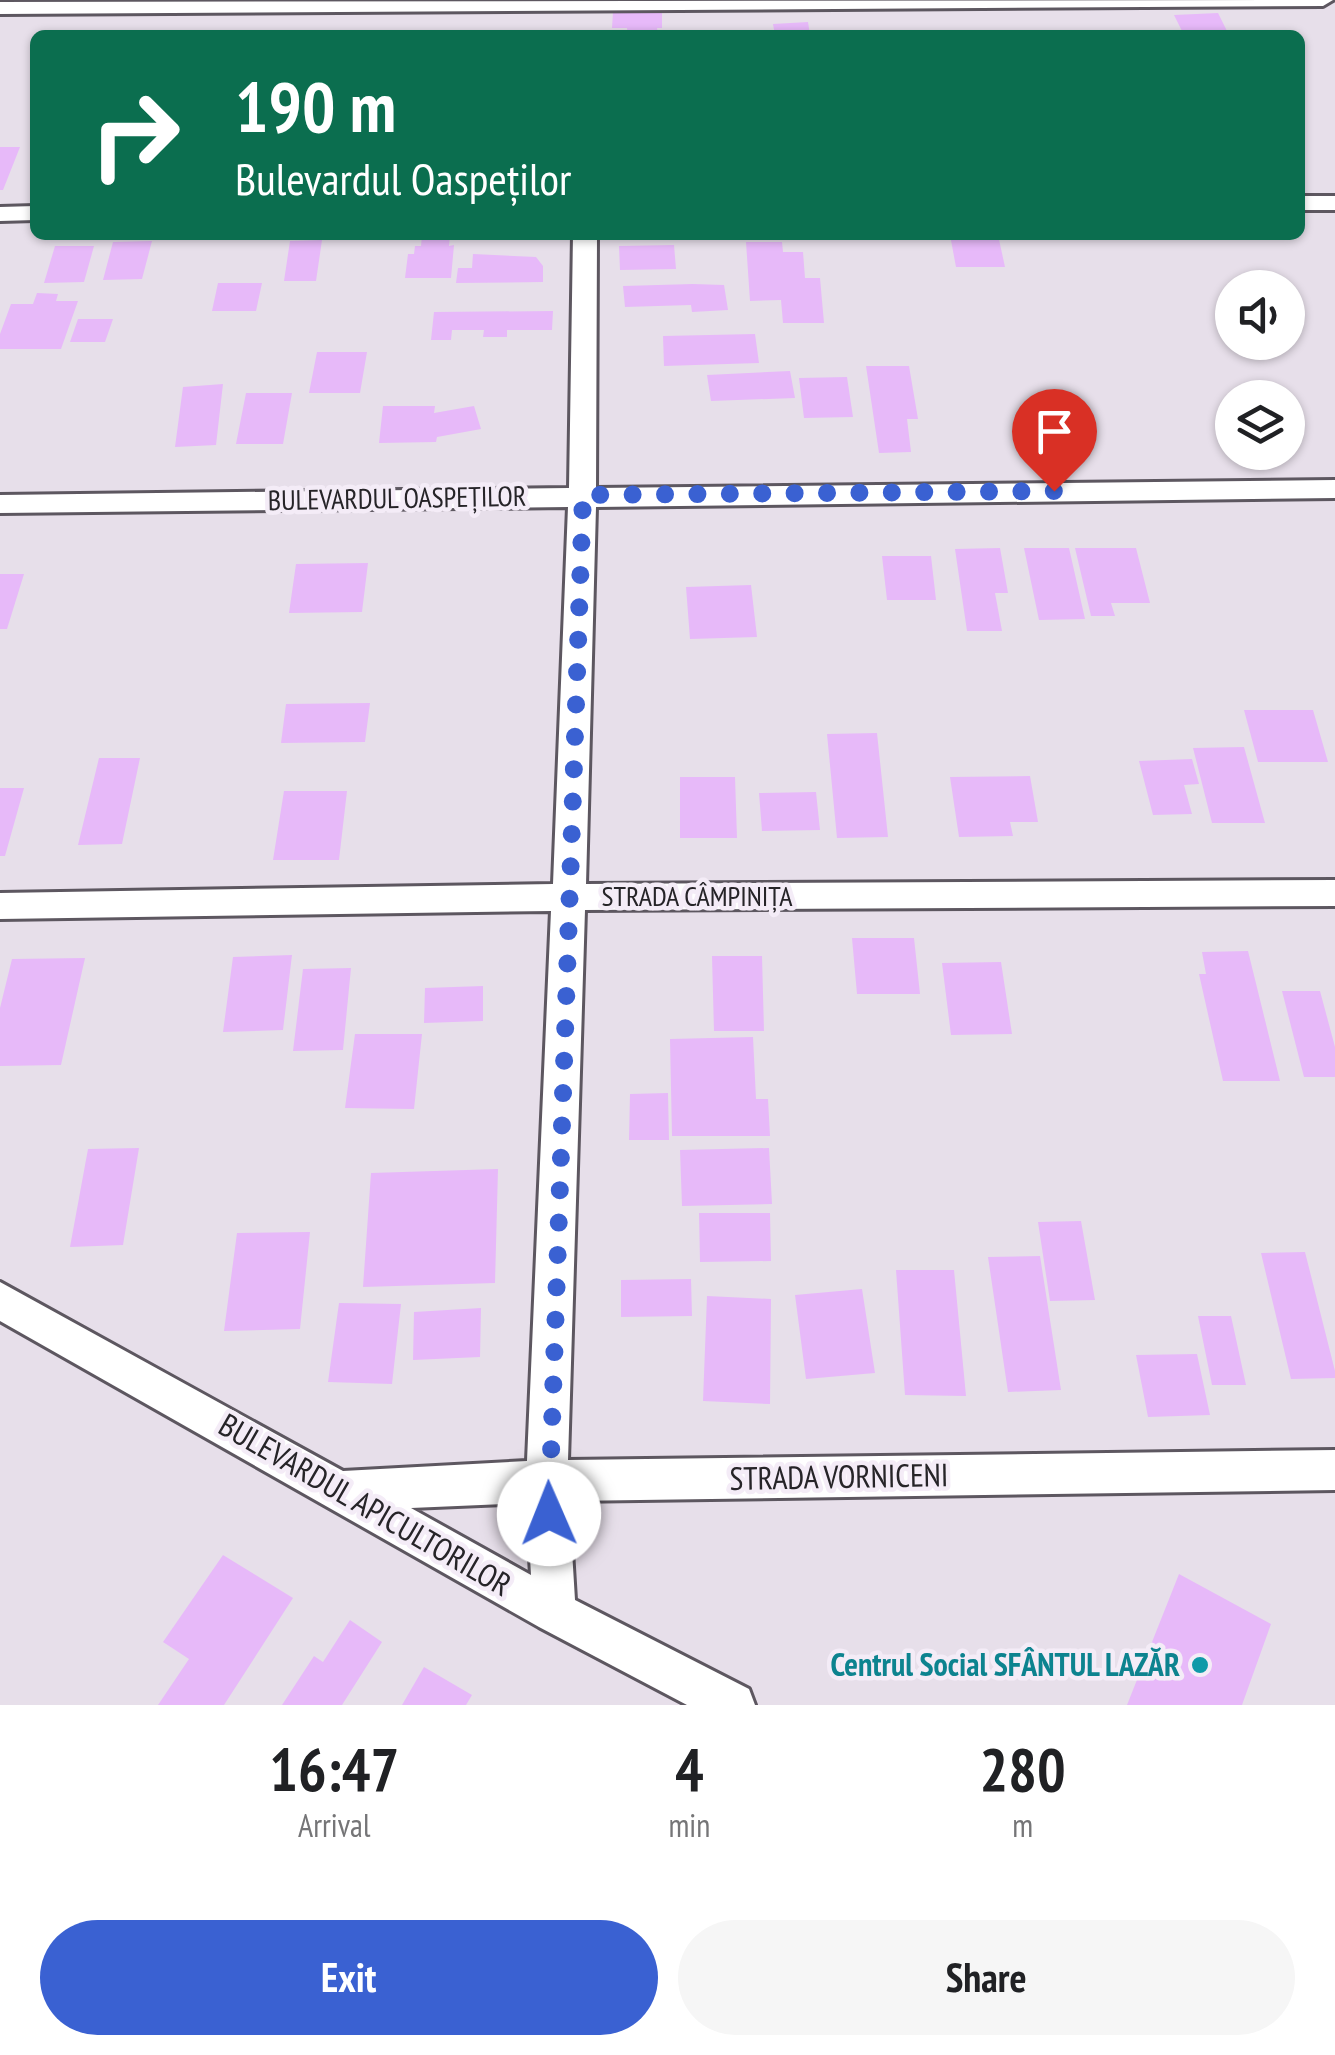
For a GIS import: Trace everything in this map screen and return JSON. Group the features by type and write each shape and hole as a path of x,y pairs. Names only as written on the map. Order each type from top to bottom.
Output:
{"street":[{"path":"0,8 595,8 1323,0"},
{"path":"1305,203 1335,203"},
{"path":"0,214 30,213"},
{"path":"554,1612 547,1480 583,495 585,240"},
{"name":"BULEVARDUL OASPEȚILOR","path":"0,504 1335,489"},
{"name":"STRADA CÂMPINIȚA","path":"0,906 569,897 1335,893"},
{"name":"BULEVARDUL APICULTORILOR","path":"0,1300 554,1612 733,1705"},
{"name":"STRADA VORNICENI","path":"344,1491 547,1480 1335,1470"}],"building":[{"path":"613,12 662,12 662,28 657,30 612,28"},
{"path":"1218,13 1226,30 1182,30 1174,15"},
{"path":"808,22 809,30 774,30 773,24"},
{"path":"0,147 20,147 3,190 0,190"},
{"path":"322,240 316,281 284,281 290,241"},
{"path":"422,240 450,240 449,246 454,245 451,278 405,278 408,254 414,254 415,246 421,246"},
{"path":"951,240 999,240 1005,267 956,267"},
{"path":"152,241 142,279 103,280 113,242"},
{"path":"746,242 782,242 783,252 803,252 805,278 820,278 824,323 783,323 781,300 750,301"},
{"path":"674,245 676,269 620,270 619,246"},
{"path":"55,246 94,246 84,282 44,283"},
{"path":"473,254 536,257 543,266 543,282 456,283 458,268 472,268"},
{"path":"218,283 262,283 256,311 212,311"},
{"path":"724,285 728,310 692,312 691,305 625,307 623,286"},
{"path":"37,293 58,294 56,301 78,301 61,349 0,349 0,334 11,304 33,304"},
{"path":"553,311 552,330 507,330 507,337 483,337 484,330 452,330 451,340 431,340 434,312"},
{"path":"78,319 113,319 105,342 70,342"},
{"path":"755,334 759,363 664,366 663,336"},
{"path":"317,352 367,352 360,393 309,393"},
{"path":"866,366 909,366 918,419 907,419 911,452 879,453"},
{"path":"790,371 795,398 711,401 707,375"},
{"path":"847,377 853,417 804,418 799,378"},
{"path":"223,384 216,445 175,447 183,387"},
{"path":"246,393 292,393 283,444 236,444"},
{"path":"383,406 435,406 434,413 474,406 481,429 437,437 436,442 379,443"},
{"path":"1000,548 1008,593 995,593 1002,631 967,631 955,549"},
{"path":"1024,548 1069,548 1085,619 1039,620"},
{"path":"1075,548 1136,548 1150,603 1111,603 1115,616 1091,616"},
{"path":"882,556 931,556 936,600 887,600"},
{"path":"368,563 362,612 289,613 296,564"},
{"path":"0,574 24,574 7,629 0,629"},
{"path":"751,585 757,637 690,639 686,587"},
{"path":"370,703 365,742 281,743 286,704"},
{"path":"1244,710 1313,710 1328,762 1258,762"},
{"path":"877,733 888,837 837,838 827,734"},
{"path":"1244,747 1265,823 1212,823 1193,748"},
{"path":"99,758 140,758 122,844 78,845"},
{"path":"1192,759 1199,784 1184,785 1192,814 1153,815 1139,761"},
{"path":"1030,776 1038,822 1010,822 1013,836 959,837 950,777"},
{"path":"680,777 735,777 737,838 680,838"},
{"path":"0,788 24,788 5,856 0,856"},
{"path":"284,791 347,791 339,860 273,860"},
{"path":"816,792 820,830 762,831 759,793"},
{"path":"852,938 914,938 920,994 857,994"},
{"path":"1248,951 1280,1081 1223,1081 1199,974 1206,974 1202,952"},
{"path":"292,955 283,1030 223,1032 233,957"},
{"path":"712,956 762,956 764,1031 714,1031"},
{"path":"85,958 61,1065 0,1066 0,1008 12,959"},
{"path":"1001,962 1012,1034 951,1035 942,963"},
{"path":"351,968 343,1050 293,1051 303,969"},
{"path":"483,986 483,1021 424,1023 425,988"},
{"path":"1282,991 1320,991 1335,1047 1335,1077 1304,1077"},
{"path":"355,1034 422,1034 414,1109 345,1108"},
{"path":"753,1037 756,1099 768,1099 770,1136 672,1136 670,1039"},
{"path":"668,1093 669,1140 629,1140 630,1094"},
{"path":"139,1148 123,1245 70,1247 88,1149"},
{"path":"769,1148 772,1204 682,1206 680,1150"},
{"path":"498,1169 495,1283 363,1287 371,1173"},
{"path":"699,1213 770,1213 771,1261 700,1262"},
{"path":"1081,1221 1095,1300 1050,1301 1038,1222"},
{"path":"310,1232 300,1329 224,1331 237,1233"},
{"path":"1305,1252 1335,1378 1291,1379 1261,1253"},
{"path":"1040,1256 1061,1390 1008,1392 988,1257"},
{"path":"896,1270 954,1270 966,1396 905,1395"},
{"path":"691,1279 692,1316 621,1317 621,1280"},
{"path":"862,1289 875,1373 806,1379 795,1295"},
{"path":"707,1296 771,1299 770,1404 703,1401"},
{"path":"339,1303 401,1304 392,1384 328,1382"},
{"path":"481,1308 480,1357 413,1360 414,1312"},
{"path":"1198,1316 1231,1316 1246,1385 1212,1385"},
{"path":"1197,1354 1210,1415 1148,1417 1136,1355"},
{"path":"223,1555 293,1598 224,1705 158,1705 189,1659 163,1642"},
{"name":"Centrul Social SFÂNTUL LAZĂR","path":"1179,1574 1271,1624 1242,1705 1127,1705"},
{"path":"350,1620 382,1642 342,1705 282,1705 314,1656 323,1662"},
{"path":"424,1667 472,1695 466,1705 402,1705"}],"place":[{"name":"Centrul Social SFÂNTUL LAZĂR","path":"1200,1665"}],"route":[{"path":"549,1514 548,1442 583,495 1054,491"}]}
